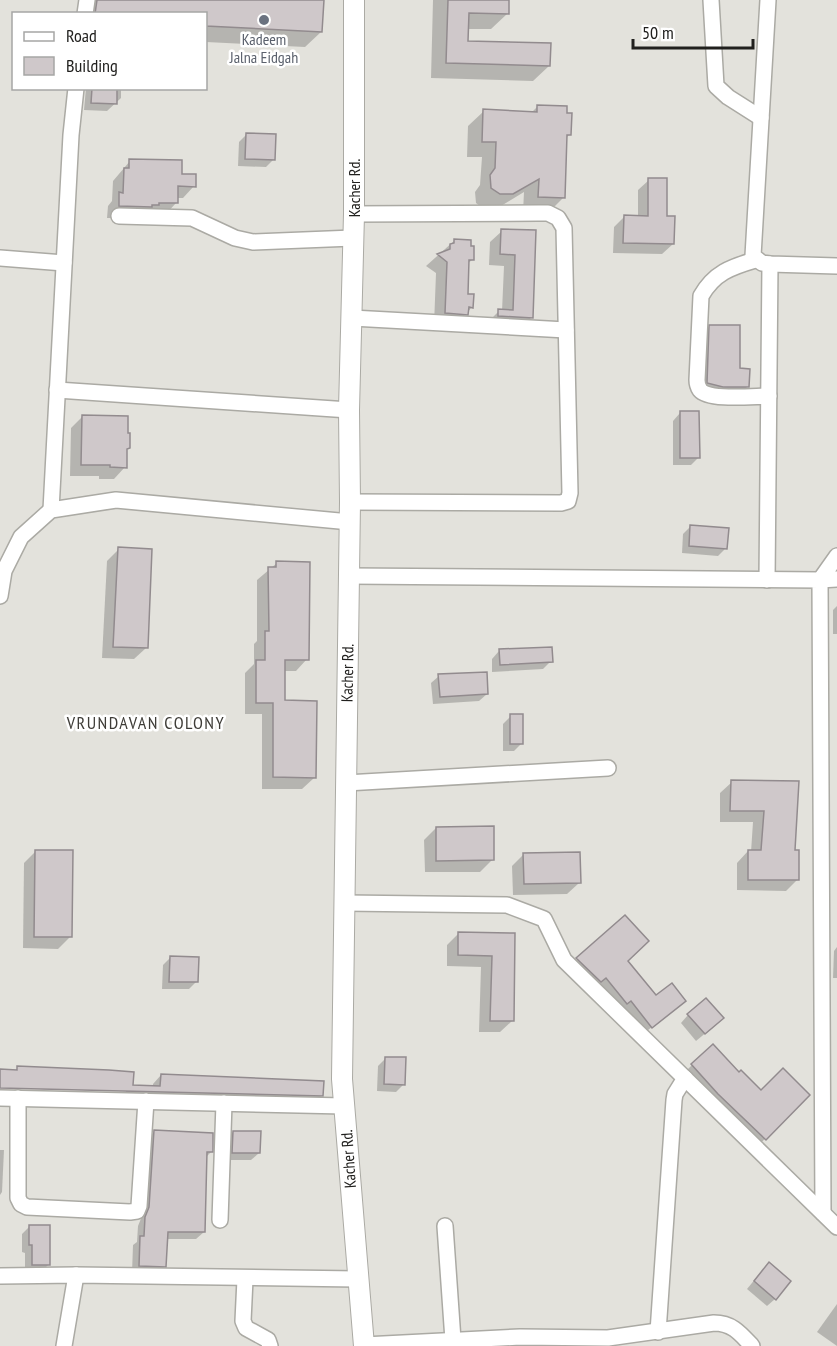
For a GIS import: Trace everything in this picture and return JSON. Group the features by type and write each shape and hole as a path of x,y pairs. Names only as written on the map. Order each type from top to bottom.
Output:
{"main road":[{"name":"Kacher Rd.","path":"354,0 354,214 349,410 350,522 342,1079 364,1345"}],"street":[{"path":"711,0 716,86 728,98 761,118"},
{"path":"767,580 769,396 763,262 752,249 768,0"},
{"path":"51,510 72,123 76,90"},
{"path":"350,502 561,503 568,501 570,493 564,228 558,218 548,213 354,214"},
{"path":"119,216 192,218 235,238 253,242 353,238"},
{"path":"0,258 64,263"},
{"path":"769,396 716,396 704,393 699,388 697,380 701,296 706,286 718,274 732,267 763,262 837,266"},
{"path":"352,318 566,330"},
{"path":"57,390 349,410"},
{"path":"0,596 4,571 21,537 51,510 116,500 350,522"},
{"path":"824,1213 820,580 837,556"},
{"path":"349,576 837,579"},
{"path":"346,783 608,768"},
{"path":"344,903 507,905 544,919 564,960 837,1227"},
{"path":"650,1337 674,1100 685,1078"},
{"path":"0,1098 344,1106"},
{"path":"18,1098 18,1198 21,1204 27,1207 130,1212 137,1211 139,1206 146,1101"},
{"path":"220,1220 225,1103"},
{"path":"445,1226 453,1340"},
{"path":"64,1346 76,1275"},
{"path":"0,1276 357,1279"},
{"path":"245,1279 243,1321 246,1328 268,1340 270,1346"},
{"path":"364,1345 453,1340 473,1343 519,1337 650,1337 723,1323 738,1330 752,1346"}],"building":[{"name":"Kadeem Jalna Eidgah","path":"97,0 324,0 322,32 207,26 207,12 95,12"},
{"path":"448,0 509,0 509,14 469,13 468,41 551,43 550,66 446,63"},
{"path":"92,90 117,90 117,104 91,103"},
{"path":"537,105 567,106 567,113 572,113 571,135 567,135 565,198 538,197 539,179 513,194 500,194 491,188 490,175 495,168 496,142 482,142 483,109 537,112"},
{"path":"246,133 276,134 275,160 245,159"},
{"path":"129,159 182,160 182,174 196,174 196,187 178,186 178,203 159,203 152,207 119,206 119,192 123,193 124,168 129,168"},
{"path":"648,178 667,178 667,216 675,216 674,244 623,243 624,215 648,216"},
{"path":"501,229 536,230 533,318 498,316 498,309 513,310 515,255 500,254"},
{"path":"454,239 471,240 471,246 474,246 474,260 469,260 468,294 474,294 473,308 469,307 468,315 445,313 447,262 437,254 450,249 450,244 454,243"},
{"path":"709,325 740,325 740,368 750,369 749,387 723,387 707,383"},
{"path":"680,411 699,411 700,458 680,458"},
{"path":"82,415 128,416 130,448 127,449 127,468 110,467 110,465 81,465"},
{"path":"690,525 729,528 727,549 689,546"},
{"path":"118,547 152,549 148,648 113,647"},
{"path":"276,561 310,562 309,660 285,660 285,700 317,701 316,778 273,777 273,703 256,703 256,660 265,660 265,631 269,631 268,567 276,567"},
{"path":"552,647 553,662 500,665 499,649"},
{"path":"487,672 488,694 440,697 438,674"},
{"path":"510,714 523,714 523,744 510,744"},
{"path":"731,780 799,781 795,850 799,850 799,880 748,880 748,850 761,850 764,811 730,811"},
{"path":"494,826 494,860 436,861 436,827"},
{"path":"35,850 73,850 72,937 34,937"},
{"path":"580,852 581,883 524,884 523,853"},
{"path":"625,915 649,941 628,961 656,995 672,983 686,1001 652,1028 631,1001 627,1004 606,978 601,982 576,958"},
{"path":"458,932 515,933 514,1021 490,1021 492,956 458,955"},
{"path":"170,956 199,957 198,982 169,982"},
{"path":"706,998 724,1018 705,1034 687,1014"},
{"path":"713,1044 739,1072 741,1070 761,1090 783,1068 810,1095 766,1140 718,1094 691,1064"},
{"path":"385,1057 406,1057 405,1085 384,1084"},
{"path":"17,1066 134,1072 133,1085 160,1086 161,1074 324,1081 323,1096 0,1088 0,1069 17,1070"},
{"path":"154,1130 213,1133 213,1152 207,1152 205,1232 168,1232 166,1267 139,1266 140,1236 144,1236 145,1217 149,1207"},
{"path":"233,1131 261,1131 260,1153 232,1153"},
{"path":"29,1225 50,1225 50,1265 32,1265"},
{"path":"769,1262 791,1281 776,1300 754,1281"}],"place":[{"name":"Kadeem Jalna Eidgah","path":"264,20"}],"district":[{"name":"VRUNDAVAN COLONY","path":"146,723"}]}
